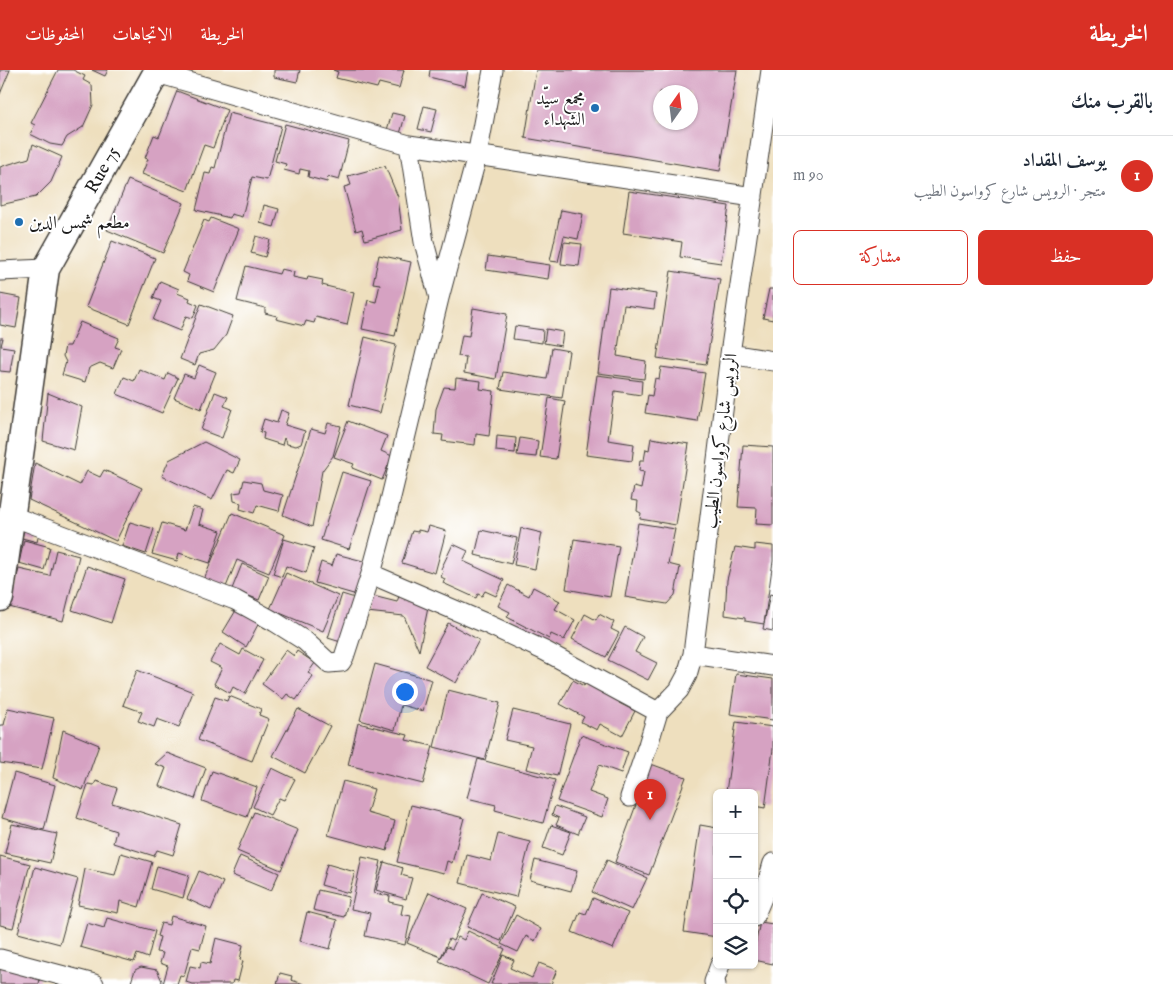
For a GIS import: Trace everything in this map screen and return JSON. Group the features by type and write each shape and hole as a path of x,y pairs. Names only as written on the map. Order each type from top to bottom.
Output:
{"street":[{"path":"12,516 235,600 305,641 329,663 340,662 344,657 372,574 439,298 477,156 493,70"},
{"name":"الرويس شارع كرواسون الطيب","path":"630,797 658,712 679,690 687,675 693,654 730,354 771,70"},
{"path":"158,72 409,145 753,197"},
{"name":"Rue 75","path":"46,269 158,72"},
{"path":"409,145 424,242 439,298"},
{"path":"0,271 46,269 0,598"},
{"path":"730,354 773,361"},
{"path":"372,574 537,647 658,712"},
{"path":"693,654 773,666"},
{"path":"758,908 773,862"},
{"path":"0,959 94,984"},
{"path":"716,984 714,982 719,969"}],"building":[{"path":"0,70 10,70 0,94"},
{"path":"58,70 73,70 85,76 83,80 92,85 93,105 83,127 67,137 62,146 50,144 30,134 35,125 31,123"},
{"path":"92,70 108,70 105,76"},
{"path":"274,70 300,70 297,82 274,77"},
{"path":"333,70 404,70 399,88 379,83 377,88 336,78 338,72"},
{"path":"430,70 468,70 465,86 429,77"},
{"name":"مجمع سيّد الشهداء","path":"536,70 737,70 720,171 525,138"},
{"path":"177,91 227,110 213,148 204,145 187,191 142,174 148,159 145,158 154,135 159,137"},
{"path":"424,106 437,109 431,132 418,129"},
{"path":"229,113 281,126 267,180 252,177 242,217 231,214 230,218 196,210 205,173 210,174 212,167 215,168"},
{"path":"392,113 405,116 400,134 387,130"},
{"path":"285,124 349,141 339,180 328,177 327,182 308,177 309,171 300,169 299,174 284,170 286,164 275,161"},
{"path":"33,144 62,157 51,182 36,197 0,205 0,167 29,158"},
{"path":"385,166 398,197 402,230 365,240 362,229 356,231 344,187 351,185 348,176"},
{"path":"128,180 184,203 163,253 107,230"},
{"path":"629,191 729,206 721,263 680,257 682,242 623,233"},
{"path":"264,205 279,209 274,227 260,223"},
{"path":"561,210 583,214 578,239 564,236 558,262 550,261"},
{"path":"211,218 239,229 214,292 187,281 189,275 183,272 204,220 209,222"},
{"path":"256,236 270,240 265,257 251,253"},
{"path":"112,241 155,258 129,324 86,307"},
{"path":"564,242 582,244 579,266 561,264"},
{"path":"379,255 411,262 395,336 362,329 368,300 376,302 380,284 373,283"},
{"path":"488,256 550,265 548,279 486,270"},
{"path":"246,266 279,274 281,269 294,272 293,277 307,280 308,277 323,280 322,285 354,293 347,325 316,317 314,323 306,321 304,326 276,319 277,316 265,313 265,308 237,301"},
{"path":"671,271 720,279 706,365 657,358"},
{"path":"160,281 179,289 177,293 190,298 189,301 198,305 193,318 186,316 180,331 153,320 161,301 153,298"},
{"path":"609,287 656,294 654,309 624,305 617,356 646,361 644,379 598,373"},
{"path":"769,289 773,289 773,320 763,318"},
{"path":"0,294 21,298 16,328 0,325"},
{"path":"201,304 233,316 226,335 214,350 199,354 195,365 180,359"},
{"path":"473,308 507,314 496,379 464,373 466,357 458,356 462,335 469,336"},
{"path":"80,322 119,338 115,347 121,349 113,368 100,363 89,368 85,382 62,375 66,362 63,356 65,346 70,346"},
{"path":"515,326 543,330 542,343 513,339"},
{"path":"546,329 563,332 561,346 544,343"},
{"path":"365,337 396,345 380,413 349,405"},
{"path":"0,338 3,338 1,346 14,348 10,372 0,371"},
{"path":"552,348 569,351 562,398 500,389 503,372 547,379"},
{"path":"199,365 216,372 201,409 174,398 184,374 194,378"},
{"path":"661,367 705,373 697,421 645,413 648,395 652,396 655,378 659,379"},
{"path":"139,369 165,380 168,373 178,378 162,413 117,394 124,377 134,381"},
{"path":"597,375 642,381 641,395 615,391 608,440 634,444 632,461 586,455"},
{"path":"456,378 481,381 480,389 494,391 489,436 476,434 475,445 442,441 443,435 434,434 436,409 444,387 455,388"},
{"path":"215,392 228,397 224,406 232,409 222,438 201,430"},
{"path":"48,393 82,407 74,450 43,441"},
{"path":"549,398 565,401 556,459 540,457"},
{"path":"281,410 289,413 285,425 305,431 301,444 296,446 287,444 284,438 282,445 263,439 264,433 260,432 264,419 277,423"},
{"path":"348,421 387,436 381,451 392,456 382,480 352,468 354,464 334,457"},
{"path":"328,423 341,426 333,456 322,471 312,527 283,515 311,429 325,433"},
{"path":"497,436 516,438 515,453 496,451"},
{"path":"520,438 538,441 536,457 517,455"},
{"path":"651,438 689,444 676,525 640,519 641,513 637,511 638,501 631,500 634,487 641,489 644,472 639,471 640,460 644,460 646,449 649,450"},
{"path":"204,442 240,460 234,473 227,470 212,500 162,476 169,460"},
{"path":"743,445 773,447 773,525 756,524 757,508 738,507"},
{"path":"35,463 80,485 87,471 100,477 104,470 142,488 116,541 29,500"},
{"path":"342,472 371,481 349,549 321,540"},
{"path":"244,480 261,483 263,490 283,495 279,511 257,505 254,513 240,509 241,503 234,501 233,493 241,492"},
{"path":"193,507 203,510 199,524 221,531 210,563 179,553 177,561 152,554 162,523 185,530"},
{"path":"232,513 285,535 269,573 237,560 226,587 204,579"},
{"path":"130,522 154,529 146,554 122,546"},
{"path":"638,523 675,529 668,564 680,567 675,595 667,604 625,597"},
{"path":"25,525 40,529 37,542 22,538"},
{"path":"429,526 446,531 435,573 402,563 412,531 427,532"},
{"path":"521,528 542,533 535,569 514,565"},
{"path":"481,530 517,538 511,564 475,555"},
{"path":"284,539 314,548 306,573 286,566 282,577 273,574"},
{"path":"574,539 619,546 610,597 566,589"},
{"path":"24,540 50,547 44,570 19,563"},
{"path":"453,544 468,551 463,561 504,580 496,596 485,591 482,596 478,594 476,598 443,583 445,579 441,577 443,571 441,569"},
{"path":"755,544 773,546 773,561 764,624 745,621 745,618 725,615 727,580 735,547 755,550"},
{"path":"56,550 79,556 63,621 9,607 19,569 50,576"},
{"path":"336,554 367,562 357,595 315,583 321,562 332,566"},
{"path":"242,564 269,576 259,600 232,589"},
{"path":"87,566 125,579 111,623 72,610"},
{"path":"286,573 338,596 323,631 270,609"},
{"path":"508,585 529,596 533,587 560,601 555,609 575,620 564,640 551,634 549,639 507,617 510,612 498,606"},
{"path":"342,594 358,599 344,643 328,638"},
{"path":"770,594 773,595 773,631 763,629"},
{"path":"369,595 397,602 399,596 429,603 419,651 404,616 367,612"},
{"path":"238,607 261,619 246,647 223,632"},
{"path":"585,614 596,620 599,614 614,622 611,629 619,633 606,657 572,639"},
{"path":"448,623 479,640 456,683 425,666"},
{"path":"625,627 643,637 635,652 657,663 648,680 608,660"},
{"path":"220,644 240,655 243,649 263,660 245,694 233,687 230,693 214,684 222,668 210,662"},
{"path":"286,650 294,656 297,651 315,663 308,673 313,676 296,700 287,694 283,699 262,684"},
{"path":"375,664 432,680 423,711 401,705 395,730 360,720"},
{"path":"137,670 193,692 179,727 157,719 154,727 138,721 142,712 123,705"},
{"path":"736,674 773,679 773,720 730,714"},
{"path":"573,680 584,686 587,680 622,699 619,703 635,711 622,736 600,724 597,730 581,722 584,717 560,704"},
{"path":"448,690 500,703 485,760 434,747"},
{"path":"229,696 261,709 259,715 269,719 252,761 198,740 215,697 227,701"},
{"path":"8,708 54,718 42,769 0,763 0,725 4,725"},
{"path":"298,709 330,726 305,773 273,756"},
{"path":"513,710 570,724 557,776 526,769 532,746 505,740"},
{"path":"736,722 773,727 773,749 765,808 758,807 758,789 726,789"},
{"path":"358,723 408,735 406,740 433,746 423,784 348,765"},
{"path":"63,730 99,745 83,790 53,778"},
{"path":"581,735 628,752 621,773 599,765 589,792 608,799 602,817 557,801"},
{"path":"167,753 206,768 195,799 159,786 166,768 155,764"},
{"path":"478,759 555,780 543,823 495,810 496,805 467,798"},
{"path":"651,764 686,777 649,875 615,862"},
{"path":"272,768 295,779 284,800 279,798 270,815 253,807"},
{"path":"212,771 257,787 247,817 202,801"},
{"path":"14,773 55,785 44,830 2,818"},
{"path":"96,781 117,788 112,803 182,825 173,855 157,850 154,856 113,843 116,831 77,818 88,784 94,785"},
{"path":"343,781 374,789 367,813 395,821 387,851 328,835"},
{"path":"411,805 464,818 452,863 447,861 444,873 397,862"},
{"path":"555,806 585,817 578,834 556,825 559,818 552,815"},
{"path":"254,812 298,830 281,870 237,851"},
{"path":"12,824 57,834 50,863 5,853"},
{"path":"551,825 571,832 562,855 543,848"},
{"path":"700,825 713,827 713,936 684,932"},
{"path":"498,834 530,842 516,897 460,883 467,855 491,861"},
{"path":"121,853 152,862 139,907 120,901 118,913 78,905 85,869 115,875"},
{"path":"0,856 30,864 13,928 0,925"},
{"path":"240,856 279,873 271,891 232,875"},
{"path":"362,857 381,861 374,893 390,896 389,902 403,905 401,914 411,916 405,945 365,936 370,913 351,909"},
{"path":"535,860 577,871 571,891 530,880"},
{"path":"607,860 647,878 632,910 592,892"},
{"path":"384,862 403,868 401,875 412,878 406,899 376,890"},
{"path":"327,864 355,872 349,893 321,885"},
{"path":"157,866 189,875 183,898 151,889"},
{"path":"35,867 78,879 60,944 18,933"},
{"path":"199,871 223,882 211,910 187,899"},
{"path":"318,890 349,897 344,917 313,910"},
{"path":"429,892 467,909 453,941 449,939 441,957 407,943"},
{"path":"482,893 515,907 501,941 467,927"},
{"path":"593,898 628,913 613,949 572,932 580,912 586,914"},
{"path":"307,912 337,920 330,949 300,941"},
{"path":"516,915 541,929 535,941 526,936 518,952 501,944"},
{"path":"171,916 206,926 200,949 192,947 184,976 180,975 177,984 163,984 168,966 160,963 163,953 156,952 160,937 157,936 161,923 169,925"},
{"path":"107,918 155,931 148,958 137,954 134,962 80,947 87,923 104,928"},
{"path":"760,922 773,924 773,964 758,961 758,931"},
{"path":"468,931 505,949 488,984 439,961 447,947 452,949 458,937 464,940"},
{"path":"216,938 243,945 240,960 243,961 238,981 233,980 232,984 192,984 186,982 190,966 200,968 201,962 210,964"},
{"path":"503,955 514,960 510,968 532,978 539,963 557,970 551,984 491,984"},
{"path":"0,966 41,973 39,984 0,984"},
{"path":"141,967 157,970 162,981 161,984 137,984 131,982 135,970"},
{"path":"280,973 292,976 291,980 304,984 277,984"}],"place":[{"name":"مجمع سيّد الشهداء","path":"595,108"},
{"name":"مطعم شمس الدين","path":"19,222"},
{"name":"يوسف المقداد","path":"650,820"}]}
